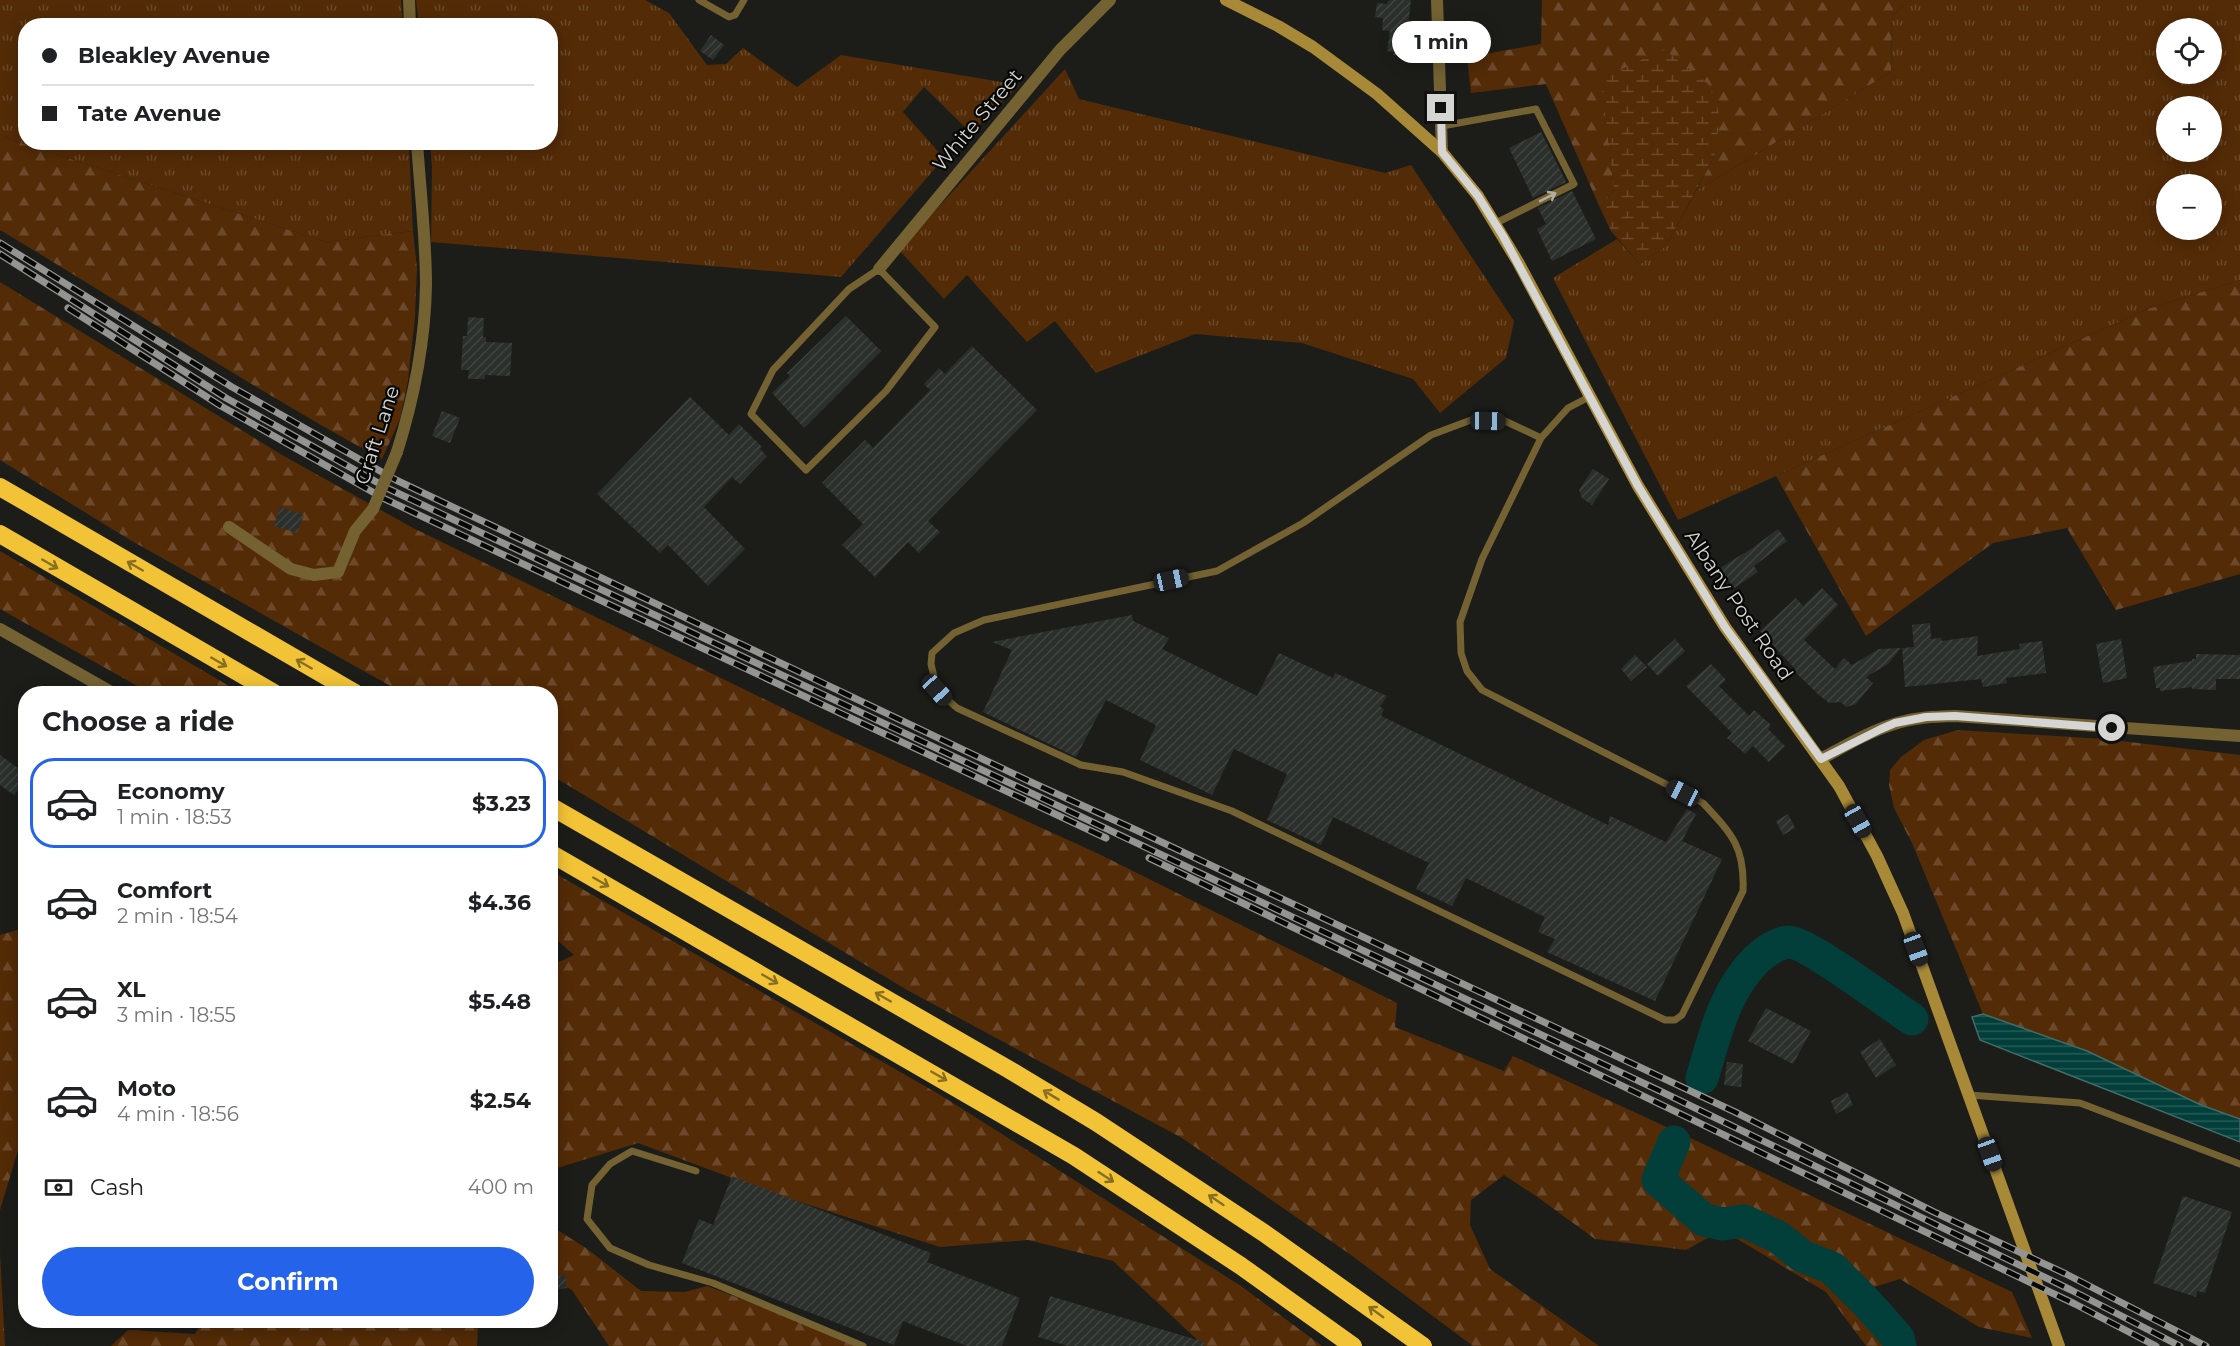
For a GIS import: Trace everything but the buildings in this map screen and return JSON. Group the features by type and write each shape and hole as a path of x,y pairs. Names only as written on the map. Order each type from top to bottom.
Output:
{"highway":[{"path":"0,487 343,686"},
{"path":"0,534 262,686"},
{"path":"558,811 1096,1122 1264,1233 1423,1346"},
{"path":"558,857 1074,1156 1241,1266 1353,1346"}],"main road":[{"name":"Albany Post Road","path":"1226,0 1278,26 1345,69 1408,119 1442,152 1478,196 1496,223 1638,486 1725,627 1839,786 1877,856 1902,913 1970,1095 2059,1346"}],"street":[{"path":"409,0 410,18"},
{"name":"White Street","path":"879,269 1060,50 1110,0"},
{"path":"1437,0 1442,152"},
{"name":"Craft Lane","path":"230,527 291,569 314,575 338,572 355,531 373,508 397,452 412,400 419,359 426,285 418,150"},
{"path":"0,629 101,686"},
{"path":"1821,759 1885,727 1926,717 1955,716 2240,736"}],"lane":[{"path":"699,0 729,17 735,15 744,0"},
{"path":"1442,126 1536,109 1574,184 1496,223"},
{"path":"879,269 935,327 886,391 806,470 751,414 773,370 849,289 879,269"},
{"path":"1541,438 1505,421 1471,420 1431,435 1303,523 1217,571 984,620 954,633 932,653 934,681 941,694 957,708 994,726 1081,765 1123,771 1232,811 1665,1020 1675,1020 1682,1015 1743,891 1744,872 1737,844 1703,803 1482,690 1467,671 1461,653 1460,622 1482,559 1541,438 1568,408 1589,397"},
{"path":"1970,1095 2080,1102 2240,1164"},
{"path":"696,1171 632,1151 610,1164 592,1185 587,1220 610,1248 649,1265 713,1283 863,1346"}],"green space":[{"path":"0,0 401,0 402,18 18,18 18,142 0,134"},
{"path":"416,0 645,0 669,13 707,65 726,64 743,48 797,87 841,55 1019,85 971,133 924,87 903,112 944,158 841,277 431,242 431,150 558,150 558,18 418,18"},
{"path":"1542,0 1911,0 1892,15 1891,72 1696,191 1714,157 1602,79 1614,190 1600,208 1546,84 1471,93 1467,57 1541,44"},
{"path":"1911,0 2240,0 2240,280 2148,309 1678,520 1553,278 1617,239 1640,264 1666,246 1696,191 1891,72 1892,15"},
{"path":"1664,49 1708,84 1720,118 1714,157 1666,246 1640,264 1611,231 1600,208 1614,190 1601,79"},
{"path":"1065,69 1079,99 1385,173 1411,165 1514,321 1506,358 1440,413 1413,379 1302,343 1195,334 1096,373 1055,321 1027,342 967,275 944,299 899,250"},
{"path":"0,134 18,142 18,150 43,150 326,242 413,231 417,268 415,317 408,381 400,419 382,459 237,375 0,230"},
{"path":"43,150 409,150 413,231 326,242"},
{"path":"2240,280 2240,574 2116,610 2067,528 1993,543 1866,636 1776,476 2148,309"},
{"path":"0,282 282,455 413,528 834,733 1101,855 1397,1003 1395,1027 1504,1071 1513,1056 2012,1292 2032,1338 1979,1327 1900,1279 1874,1287 1898,1324 1905,1346 1866,1346 1826,1292 1722,1230 1686,1250 1595,1239 1504,1175 1471,1200 1470,1225 1490,1269 1599,1346 1473,1346 1351,1255 1182,1138 907,990 558,779 558,686 391,686 130,540 0,460"},
{"path":"0,551 229,686 138,686 0,609"},
{"path":"1958,730 2104,739 2240,755 2240,1119 2201,1105 2087,1051 1983,1014 1912,843 1894,808 1889,785 1890,770 1901,757 1924,740"},
{"path":"558,875 942,1096 1241,1286 1322,1346 1204,1346 1113,1261 1028,1240 940,1247 775,1194 638,1143 558,1168 558,962 574,955 558,941"},
{"path":"18,930 18,1150 0,1210 0,935"},
{"path":"558,1231 586,1248 641,1291 685,1292 707,1286 847,1339 859,1346 609,1346 572,1290 558,1282"},
{"path":"0,1254 5,1346 0,1346"},
{"path":"199,1328 478,1328 477,1346 111,1346 128,1330 195,1334"}],"water":[{"path":"1983,1014 2087,1051 2201,1105 2240,1119 2240,1142 1980,1040 1972,1017"}],"waterway":[{"path":"1702,1078 1716,1030 1736,985 1757,959 1780,944 1789,942 1813,952 1912,1019"},
{"path":"1674,1142 1658,1180 1704,1220 1723,1224 1744,1221 1778,1237 1802,1256 1832,1268 1898,1338 1900,1346"}],"railway":[{"path":"0,243 232,387 396,480 1033,783 1735,1112 1934,1212 2066,1274 2206,1346"},
{"path":"0,254 226,398 389,489 1660,1091 2071,1290 2180,1346"},
{"path":"68,308 221,406 385,499 1106,838"},
{"path":"1149,858 2075,1304 2156,1346"}],"route":[{"path":"1441,108 1442,152 1456,166 1478,196 1503,236 1638,486 1725,627 1821,759 1866,735 1895,723 1926,717 1955,716 2112,728"}]}
